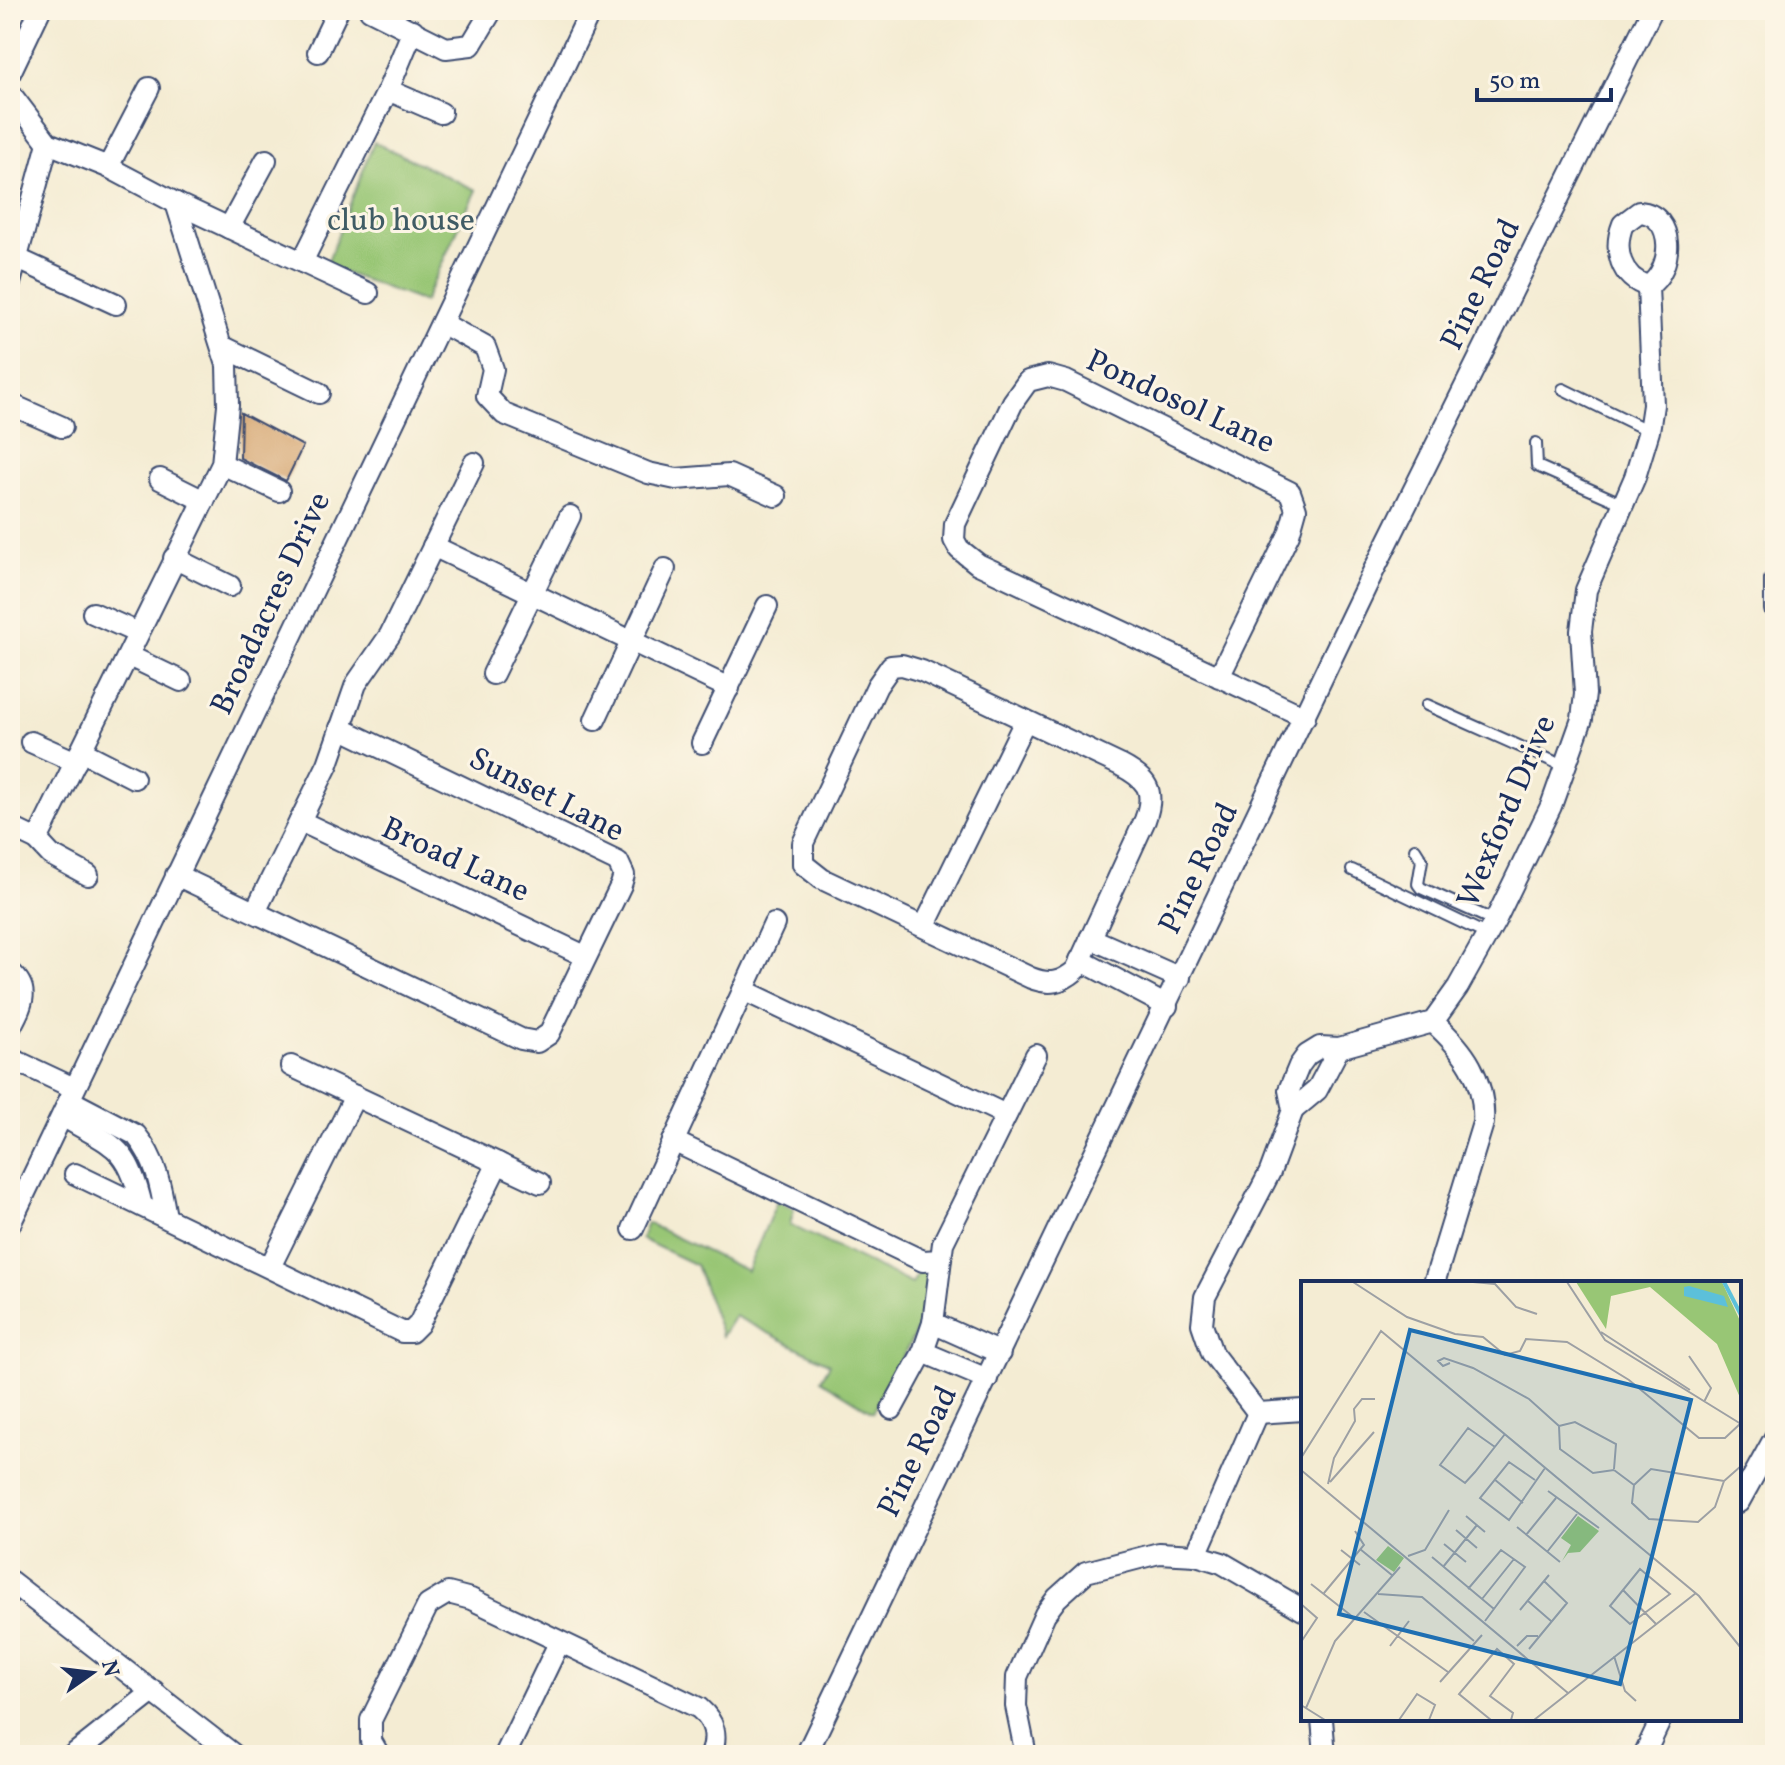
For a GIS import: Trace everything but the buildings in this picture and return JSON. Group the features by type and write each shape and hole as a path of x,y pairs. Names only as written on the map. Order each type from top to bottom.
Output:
{"street":[{"path":"10,73 40,10"},
{"path":"318,52 338,10"},
{"path":"370,10 446,48 468,48 478,38 492,10"},
{"name":"Broadacres Drive","path":"10,1224 385,433 442,323 591,10"},
{"name":"Pine Road","path":"806,1755 1305,717 1652,10"},
{"path":"302,262 388,90 413,30"},
{"path":"108,167 149,88"},
{"path":"388,90 441,113"},
{"path":"10,93 48,143 108,167 176,203 368,293"},
{"path":"48,143 13,271 116,304"},
{"path":"229,228 266,160"},
{"path":"37,840 222,464 229,379 224,347 176,203"},
{"name":"Wexford Drive","path":"1433,1022 1458,987 1517,880 1576,742 1585,694 1582,605 1590,576 1623,504 1649,431 1653,405 1648,286"},
{"path":"442,323 485,347 492,359 493,369 487,396 504,414 648,473 676,479 729,475 776,496"},
{"path":"224,347 319,393"},
{"name":"Pondosol Lane","path":"1219,677 1295,519 1296,505 1290,492 1066,381 1048,376 1028,381 1013,402 955,524 954,540 959,549 968,558 1027,589 1305,717"},
{"path":"10,404 62,427"},
{"path":"255,912 328,764 363,671 390,635 474,463"},
{"path":"222,464 279,491"},
{"path":"160,479 204,501"},
{"path":"493,674 570,516"},
{"path":"433,546 729,688"},
{"path":"174,558 230,586"},
{"path":"595,720 665,569"},
{"path":"1775,580 1775,609"},
{"path":"702,743 767,606"},
{"path":"93,613 138,633"},
{"path":"129,656 181,681"},
{"path":"891,666 913,668 1025,721 1140,776 1151,790 1145,820 1080,960 1067,978 1050,984 1041,982 925,925 822,879 806,868 801,858 803,843 877,686 891,666"},
{"path":"925,925 1025,721"},
{"name":"Sunset Lane","path":"176,875 531,1042 549,1034 621,885 624,875 618,862 340,728"},
{"path":"31,742 79,756 134,778"},
{"name":"Broad Lane","path":"300,821 585,956"},
{"path":"10,827 37,840 51,855 88,875"},
{"path":"633,1229 774,924"},
{"path":"1090,938 1180,978"},
{"path":"1080,960 1167,1006"},
{"path":"10,972 21,982 24,997 10,1028"},
{"path":"743,990 1006,1115"},
{"path":"1258,1413 1212,1353 1203,1330 1202,1310 1211,1281 1270,1172 1293,1110 1289,1090 1307,1055 1320,1047 1339,1048 1433,1022 1473,1067 1484,1100 1483,1123 1435,1281"},
{"path":"892,1409 923,1352 933,1323 943,1243 1036,1055"},
{"path":"10,1058 70,1102 121,1151 130,1166 142,1206"},
{"path":"291,1066 540,1183"},
{"path":"270,1267 355,1096"},
{"path":"70,1102 136,1135 156,1169 166,1217"},
{"path":"673,1141 923,1261 940,1260"},
{"path":"75,1174 402,1332 411,1332 419,1324 498,1163"},
{"path":"933,1323 1000,1353"},
{"path":"923,1352 987,1379"},
{"path":"1258,1413 1301,1410"},
{"path":"1196,1555 1258,1413"},
{"path":"1741,1498 1775,1437"},
{"path":"1026,1755 1016,1706 1017,1677 1039,1624 1057,1598 1090,1570 1159,1553 1196,1555 1222,1563 1301,1609"},
{"path":"10,1581 234,1755"},
{"path":"379,1755 371,1741 371,1720 421,1616 434,1598 448,1593 471,1599 699,1708 714,1726 711,1755"},
{"path":"505,1755 559,1643"},
{"path":"73,1755 154,1691"},
{"path":"1322,1721 1325,1755"},
{"path":"1644,1755 1660,1721"}],"lane":[{"path":"1563,389 1649,431"},
{"path":"1536,443 1537,466 1623,504"},
{"path":"1427,705 1566,767"},
{"path":"1415,849 1422,860 1418,884 1421,888 1491,928"},
{"path":"1352,870 1491,928"}],"green space":[{"name":"club house","path":"374,142 476,190 424,302 326,266"},
{"path":"777,1201 794,1209 790,1225 912,1284 921,1267 929,1272 926,1313 873,1412 821,1380 830,1364 735,1316 722,1336 696,1265 641,1239 647,1223 747,1271"}]}
